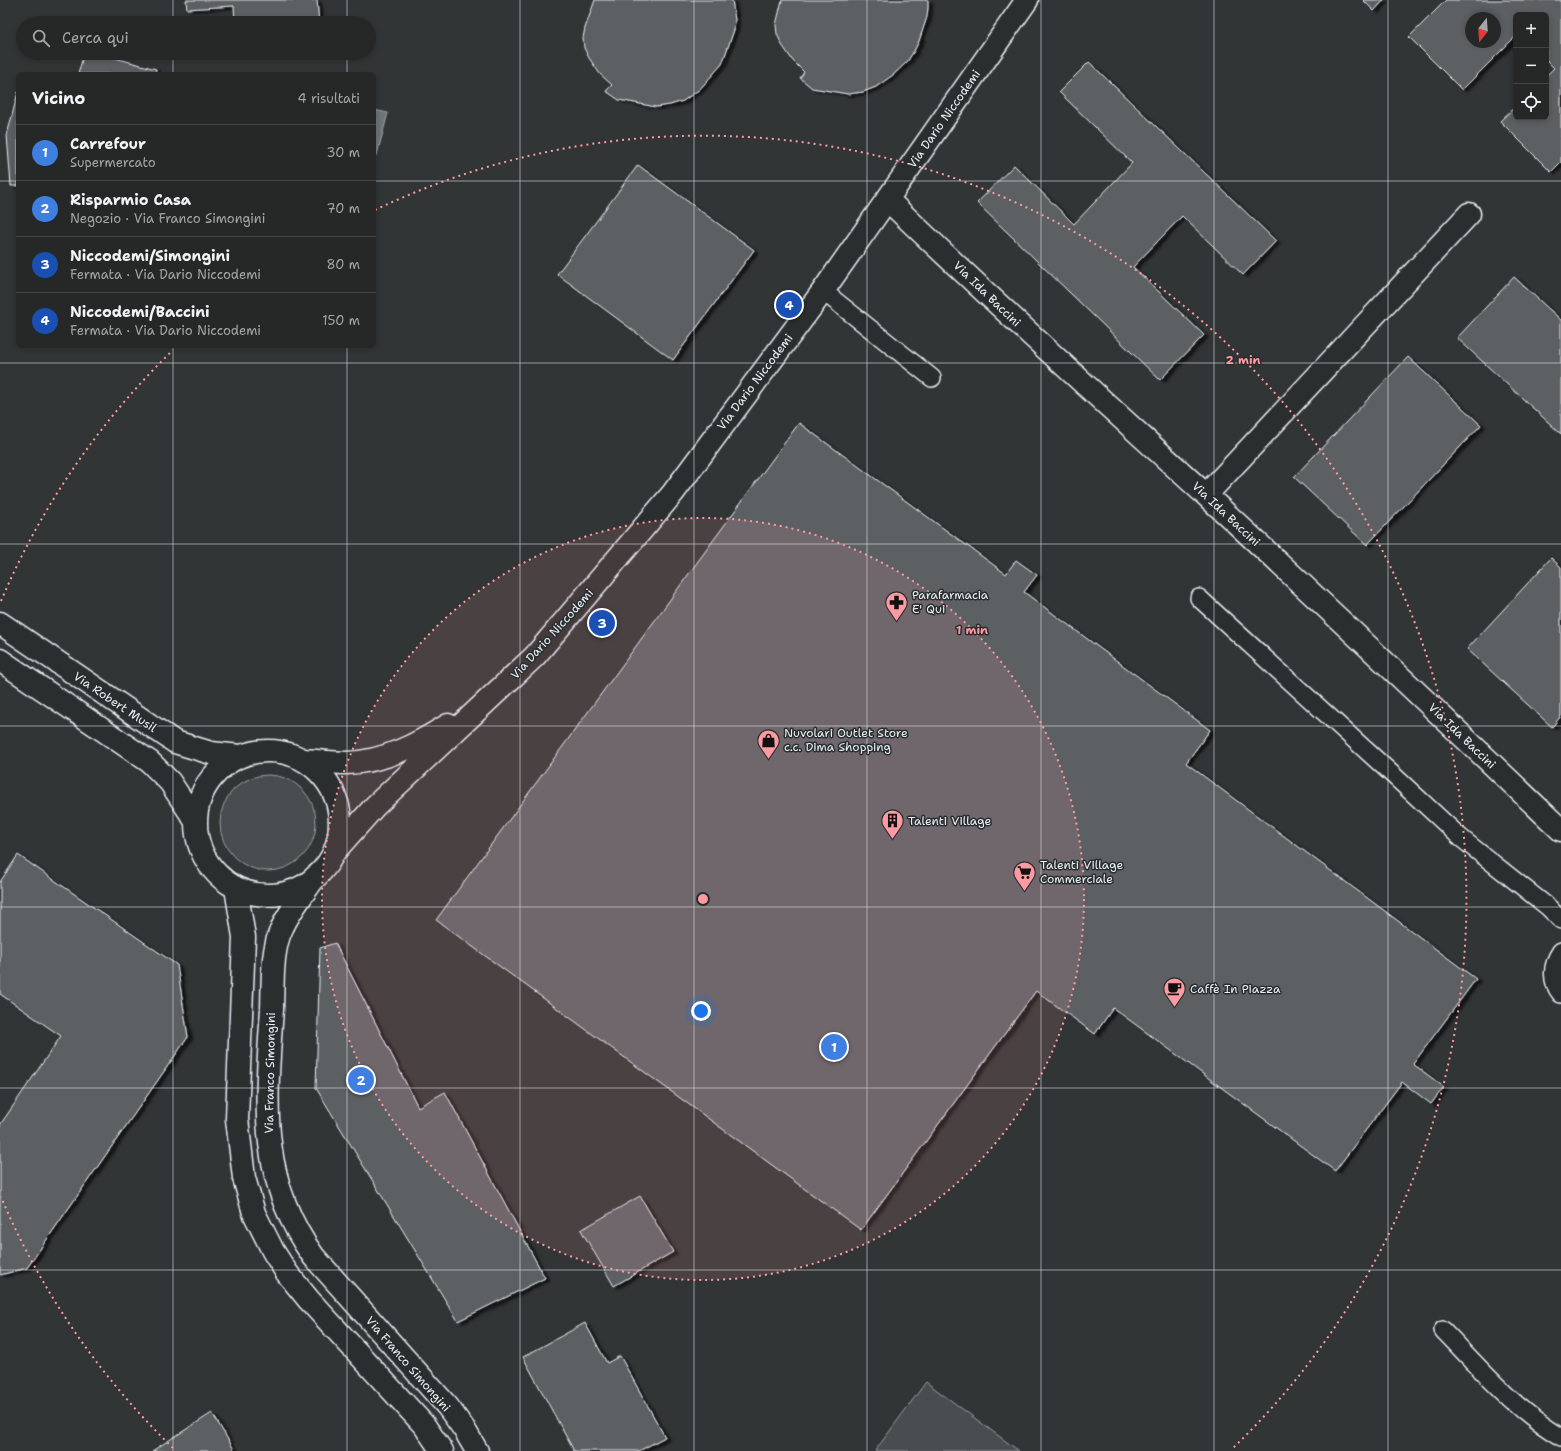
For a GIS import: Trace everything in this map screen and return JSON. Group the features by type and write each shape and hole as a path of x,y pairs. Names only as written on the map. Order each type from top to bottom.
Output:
{"street":[{"name":"Via Dario Niccodemi","path":"334,852 375,806 535,656 663,505 823,291 1027,0"},
{"name":"Via Ida Baccini","path":"888,200 1022,328 1206,495 1352,631 1561,830"},
{"path":"1206,495 1469,214"},
{"name":"Via Robert Musil","path":"0,623 175,742 210,753 240,756"},
{"path":"0,660 158,769 175,788 195,820"},
{"name":"Via Dario Niccodemi","path":"303,760 348,763 370,760 390,754 422,741 486,703"},
{"path":"257,751 282,752 303,760 323,775 334,794 340,812 340,830 334,852 326,866 315,877 294,890 282,894 269,895 251,893 236,888 217,875 205,860 197,839 195,820 197,805 206,784 220,768 240,756 257,751"},
{"name":"Via Franco Simongini","path":"315,877 281,928 275,957 267,1115 270,1147 279,1186 288,1210 304,1244 448,1407 464,1429 477,1451"},
{"path":"236,888 244,937 237,1120 244,1178 254,1213 287,1273 309,1300 424,1425 442,1451"}],"lane":[{"path":"823,291 932,378"},
{"path":"1199,598 1461,838 1548,907 1561,920"},
{"path":"1561,952 1555,961 1553,972 1554,982 1561,994"},
{"path":"1443,1330 1513,1401 1543,1426 1561,1437"}],"shaded area":[{"path":"376,110 388,113 376,155"},
{"path":"268,775 286,779 295,783 302,789 308,796 312,805 316,823 312,841 308,850 302,857 295,863 286,867 268,871 250,867 241,863 234,857 228,850 224,841 220,823 224,805 228,796 234,789 241,783 250,779"},
{"path":"926,1382 1019,1451 875,1451"}],"building":[{"path":"186,0 317,0 318,16 235,16 234,6 187,9"},
{"path":"595,0 732,0 735,20 734,30 722,64 700,89 683,101 656,107 619,100 606,91 612,85 600,74 584,48 583,38 585,28"},
{"path":"782,0 928,0 928,7 927,17 919,41 907,62 893,75 876,87 863,92 848,94 812,88 800,78 804,72 793,61 782,45 777,34 776,25"},
{"path":"1363,0 1384,0 1374,11"},
{"path":"1446,0 1561,0 1561,162 1551,172 1500,121 1513,109 1513,120 1549,120 1549,73 1554,68 1549,63 1549,12 1513,12 1513,39 1462,90 1409,37"},
{"path":"82,60 122,60 156,69 155,72 79,72"},
{"path":"1089,62 1276,241 1243,275 1182,216 1133,267 1204,335 1160,380 977,203 1014,165 1074,224 1132,163 1059,92"},
{"path":"16,100 16,186 11,186 7,135"},
{"path":"638,165 754,250 673,360 557,274"},
{"path":"1514,277 1561,320 1561,434 1457,338"},
{"path":"1408,357 1481,425 1367,545 1294,477"},
{"name":"Talenti Village","path":"799,423 1006,574 1016,560 1037,575 1024,592 1210,730 1186,763 1476,979 1413,1064 1444,1087 1431,1104 1402,1082 1335,1171 1113,1008 1095,1034 1036,991 861,1230 436,920"},
{"path":"1551,558 1561,567 1561,716 1552,727 1467,649"},
{"path":"18,855 177,965 188,1037 27,1268 0,1275 0,1125 61,1036 0,994 0,882"},
{"path":"335,943 418,1107 445,1092 545,1278 458,1321 316,1088 320,948"},
{"path":"640,1196 673,1252 614,1286 581,1230"},
{"path":"585,1323 607,1363 620,1356 665,1437 639,1451 574,1451 523,1357"},
{"path":"212,1413 235,1451 152,1451"}],"place":[{"name":"Niccodemi/Baccini","path":"789,305"},
{"name":"Parafarmacia E' Qui","path":"896,622"},
{"name":"Niccodemi/Simongini","path":"602,623"},
{"name":"Nuvolari Outlet Store c.c. Dima Shopping","path":"769,760"},
{"name":"Talenti Village","path":"892,840"},
{"name":"Talenti Village Commerciale","path":"1024,892"},
{"name":"Caffè In Piazza","path":"1175,1008"},
{"name":"Carrefour","path":"834,1047"},
{"name":"Risparmio Casa","path":"361,1080"}]}
